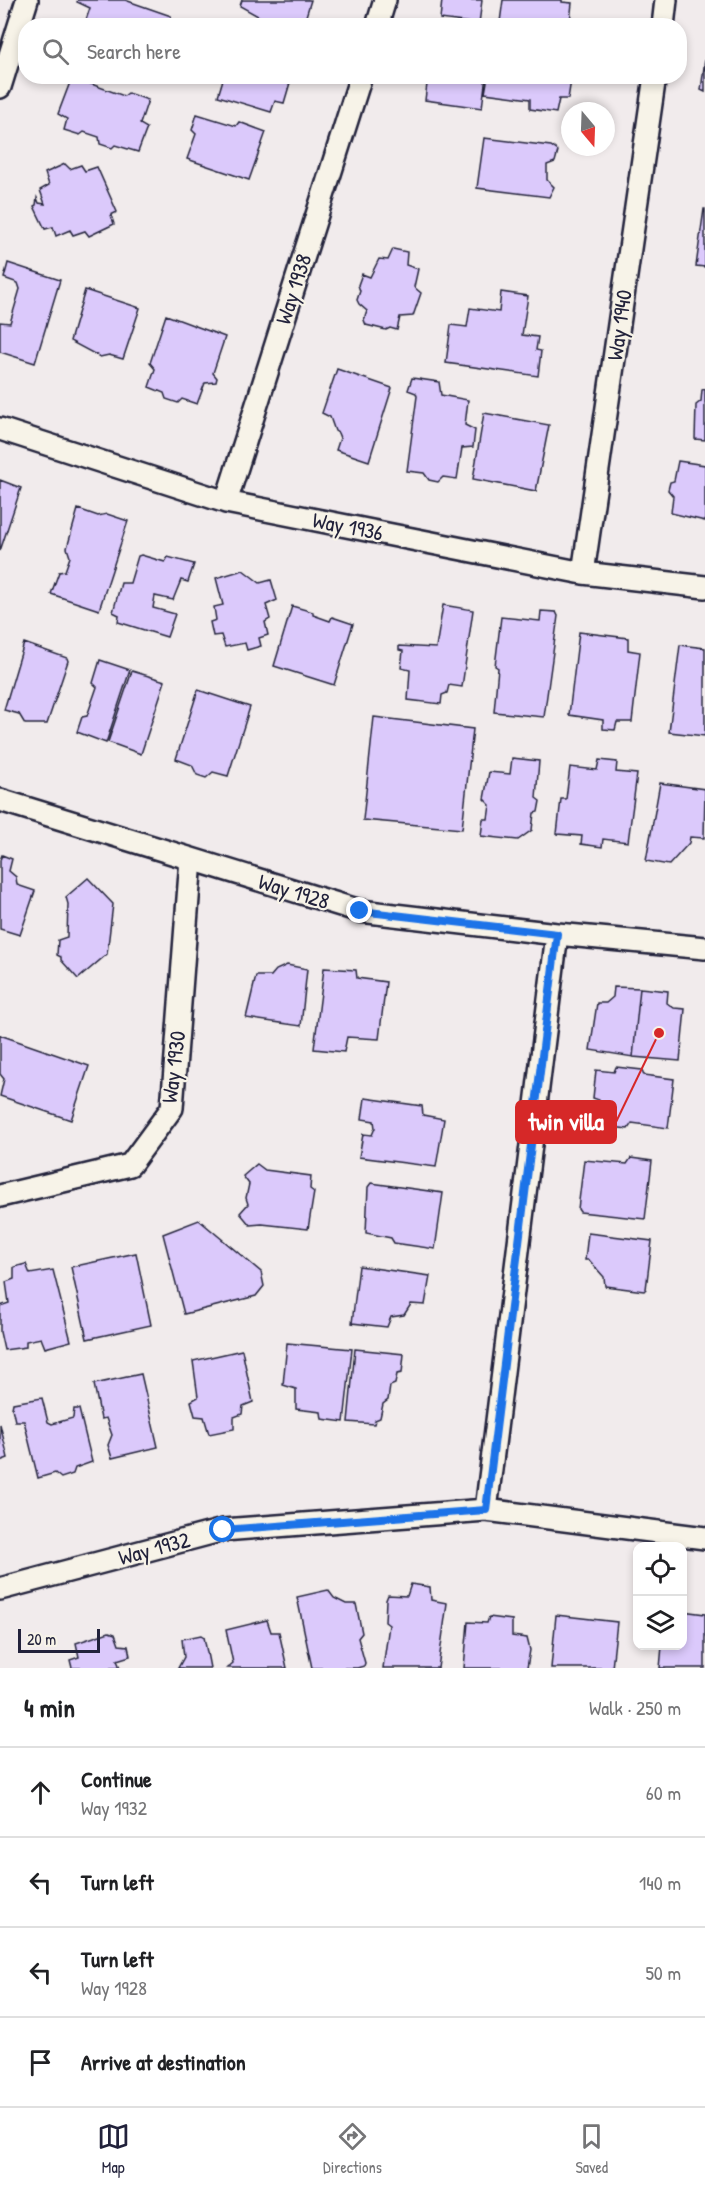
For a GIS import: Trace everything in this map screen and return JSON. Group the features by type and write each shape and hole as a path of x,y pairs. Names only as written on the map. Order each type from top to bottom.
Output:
{"street":[{"path":"21,18 27,0"},
{"path":"379,18 385,0"},
{"path":"664,18 666,0"},
{"path":"0,87 18,29"},
{"name":"Way 1938","path":"226,502 358,84"},
{"name":"Way 1940","path":"583,573 654,84"},
{"name":"Way 1936","path":"0,429 226,502 583,573 705,587"},
{"name":"Way 1928","path":"0,800 360,911 557,934 705,948"},
{"name":"Way 1930","path":"0,1196 130,1165 172,1108 191,859"},
{"path":"486,1510 557,934"},
{"name":"Way 1932","path":"0,1589 223,1530 486,1510 705,1538"}],"building":[{"path":"78,0 125,0 171,16 170,18 87,18 90,8 77,2"},
{"path":"242,0 311,0 305,18 261,18 240,6"},
{"path":"442,0 482,0 480,18 440,18"},
{"path":"503,0 562,0 562,2 572,3 570,18 501,18"},
{"path":"705,59 705,92 701,90"},
{"path":"69,84 91,84 124,96 128,93 148,100 140,124 147,128 138,152 115,145 112,148 100,144 99,137 84,132 80,135 64,130 67,119 58,114"},
{"path":"222,84 290,84 284,103 275,101 271,112 218,96"},
{"path":"427,84 485,84 482,108 425,100"},
{"path":"487,84 570,84 568,99 559,99 556,113 530,109 530,99 485,93"},
{"path":"197,114 236,126 239,122 266,132 249,180 187,159 196,134 192,130"},
{"path":"484,138 551,146 558,151 555,162 547,165 547,180 554,187 549,197 477,188"},
{"path":"65,164 70,169 81,165 85,171 97,167 117,212 111,215 114,224 89,236 85,231 73,235 70,230 56,236 53,227 45,229 34,206 37,198 39,203 45,204 40,190 49,185 45,173"},
{"path":"705,209 705,267 696,266"},
{"path":"393,249 407,252 406,265 418,269 414,287 421,293 413,316 400,317 397,330 390,328 386,330 366,325 364,320 367,311 357,300 360,291 358,285 362,274 370,277 379,259 388,260"},
{"path":"8,263 60,280 35,363 0,352 0,322 10,323 20,289 18,283 4,278"},
{"path":"85,290 140,308 123,359 109,355 100,357 70,341"},
{"path":"501,292 528,296 522,335 538,337 536,350 541,351 538,376 446,363 451,325 467,327 470,308 499,312"},
{"path":"166,315 225,337 213,373 217,378 216,382 205,383 197,404 182,399 178,403 166,399 164,393 149,387 155,369 150,363"},
{"path":"337,369 392,388 369,461 336,450 340,438 330,417 322,413"},
{"path":"412,378 439,382 441,395 468,400 465,425 475,430 473,447 462,448 457,479 443,477 438,482 429,480 424,473 407,471 417,396 416,393 408,390"},
{"path":"705,389 705,440 695,439 696,405 701,401 702,390"},
{"path":"484,413 549,425 536,491 473,479"},
{"path":"678,461 705,465 705,521 671,513 673,496 668,490 670,482 674,481"},
{"path":"0,480 21,488 0,551"},
{"path":"78,509 98,516 107,514 128,521 99,610 51,594 59,572 65,571 70,557 67,548"},
{"path":"138,556 165,562 168,557 194,564 188,582 181,580 173,600 155,596 153,608 175,614 167,637 118,622 119,615 113,612 121,583 130,583"},
{"path":"243,570 260,583 271,580 277,600 266,605 270,619 265,622 268,635 259,638 261,646 247,650 245,643 225,647 221,635 213,636 210,622 216,620 214,607 223,605 216,578"},
{"path":"443,605 473,610 462,687 449,685 447,693 442,695 441,704 408,700 410,670 401,668 403,651 399,650 399,646 436,648"},
{"path":"292,606 313,612 313,615 330,621 332,617 353,624 334,685 274,666"},
{"path":"541,611 556,612 558,616 544,717 494,712 498,668 495,666 501,617 540,621"},
{"path":"579,632 628,638 628,650 640,652 632,722 617,722 615,730 603,729 603,720 569,715"},
{"path":"24,643 67,658 68,661 47,724 25,724 19,714 4,710"},
{"path":"680,645 705,648 705,736 669,732"},
{"path":"100,660 130,670 106,743 77,732 82,717 87,716 97,687 93,683"},
{"path":"132,671 165,681 141,754 108,742"},
{"path":"198,690 250,707 228,776 213,772 206,778 197,775 192,765 176,759"},
{"path":"374,717 473,729 462,829 363,820"},
{"path":"512,758 539,761 536,798 540,801 538,812 534,813 532,830 518,840 481,836 483,819 488,819 490,805 484,799 489,772 510,774"},
{"path":"599,760 617,762 616,772 637,774 628,842 603,839 602,847 581,844 582,836 557,834 561,799 566,799 570,767 597,770"},
{"path":"660,783 705,789 704,838 690,837 689,843 669,865 646,861"},
{"path":"2,855 12,859 9,871 16,877 17,885 35,891 20,935 0,929 0,860"},
{"path":"88,878 113,904 107,954 78,979 57,955 58,940 67,937 68,904 66,897"},
{"path":"287,965 307,969 301,1026 246,1018 256,976 271,976 276,970"},
{"path":"324,968 356,970 357,978 386,982 379,1039 347,1037 344,1052 314,1049"},
{"path":"614,987 640,988 633,1057 590,1050 597,1003 606,1003 613,997"},
{"path":"640,988 668,991 667,1003 674,1008 685,1009 680,1061 633,1057"},
{"path":"0,1035 89,1066 71,1120 0,1096 4,1079 0,1074"},
{"path":"616,1067 642,1070 644,1075 674,1079 668,1128 632,1123 628,1129 612,1127 612,1121 604,1119 605,1110 599,1100 593,1098 596,1070 614,1072"},
{"path":"365,1098 422,1106 423,1115 444,1119 436,1167 359,1157 363,1134 372,1135 375,1128 374,1121 362,1119"},
{"path":"631,1158 652,1161 645,1219 580,1212 578,1209 584,1160 627,1164"},
{"path":"257,1164 265,1170 311,1176 310,1189 314,1192 308,1229 262,1224 250,1225 240,1213 248,1204 246,1198 249,1184 243,1176"},
{"path":"371,1183 443,1193 435,1249 394,1243 391,1238 366,1233 368,1187"},
{"path":"199,1220 261,1272 264,1286 256,1296 184,1314 163,1234"},
{"path":"588,1233 652,1241 644,1291 605,1286 604,1277 589,1260 585,1260"},
{"path":"136,1253 151,1325 87,1339 71,1267"},
{"path":"26,1264 30,1274 53,1270 71,1341 45,1348 41,1338 26,1341 26,1347 4,1350 0,1332 0,1306 9,1303 6,1282 14,1279 14,1267"},
{"path":"359,1266 430,1276 425,1305 411,1304 404,1315 391,1317 387,1327 352,1323"},
{"path":"287,1343 352,1349 344,1422 322,1419 321,1412 296,1409 296,1389 283,1385"},
{"path":"355,1349 404,1354 402,1373 397,1374 395,1384 390,1386 388,1400 383,1404 380,1418 375,1420 374,1424 348,1422"},
{"path":"242,1350 253,1402 243,1406 242,1414 234,1417 234,1429 209,1434 204,1417 195,1416 191,1401 198,1397 193,1361"},
{"path":"141,1374 158,1447 112,1458 108,1445 112,1435 106,1418 101,1419 94,1384"},
{"path":"42,1398 48,1422 52,1424 73,1418 74,1409 79,1409 92,1462 75,1468 73,1474 61,1478 55,1473 38,1478 24,1421 15,1421 13,1403"},
{"path":"0,1424 8,1458 0,1461"},
{"path":"411,1584 430,1587 431,1600 447,1603 438,1668 383,1668 389,1625 385,1622 386,1600 388,1595 407,1596"},
{"path":"328,1590 334,1598 346,1604 356,1604 362,1633 358,1638 364,1666 312,1668 297,1597"},
{"path":"687,1612 705,1614 705,1668 660,1668 662,1650 687,1650"},
{"path":"556,1615 617,1622 612,1668 551,1668"},
{"path":"489,1617 512,1620 512,1636 527,1638 530,1650 527,1668 464,1668 468,1622 487,1623"},
{"path":"267,1620 271,1632 279,1632 287,1668 227,1668 233,1663 226,1630"},
{"path":"109,1632 115,1634 119,1645 128,1646 130,1656 117,1660 120,1668 72,1668 70,1660 79,1657 76,1643"},
{"path":"201,1635 204,1637 210,1668 178,1668 184,1657 182,1639"}],"place":[{"name":"twin villa","path":"659,1033"}],"route":[{"path":"223,1530 486,1510 557,934 360,911"}]}
